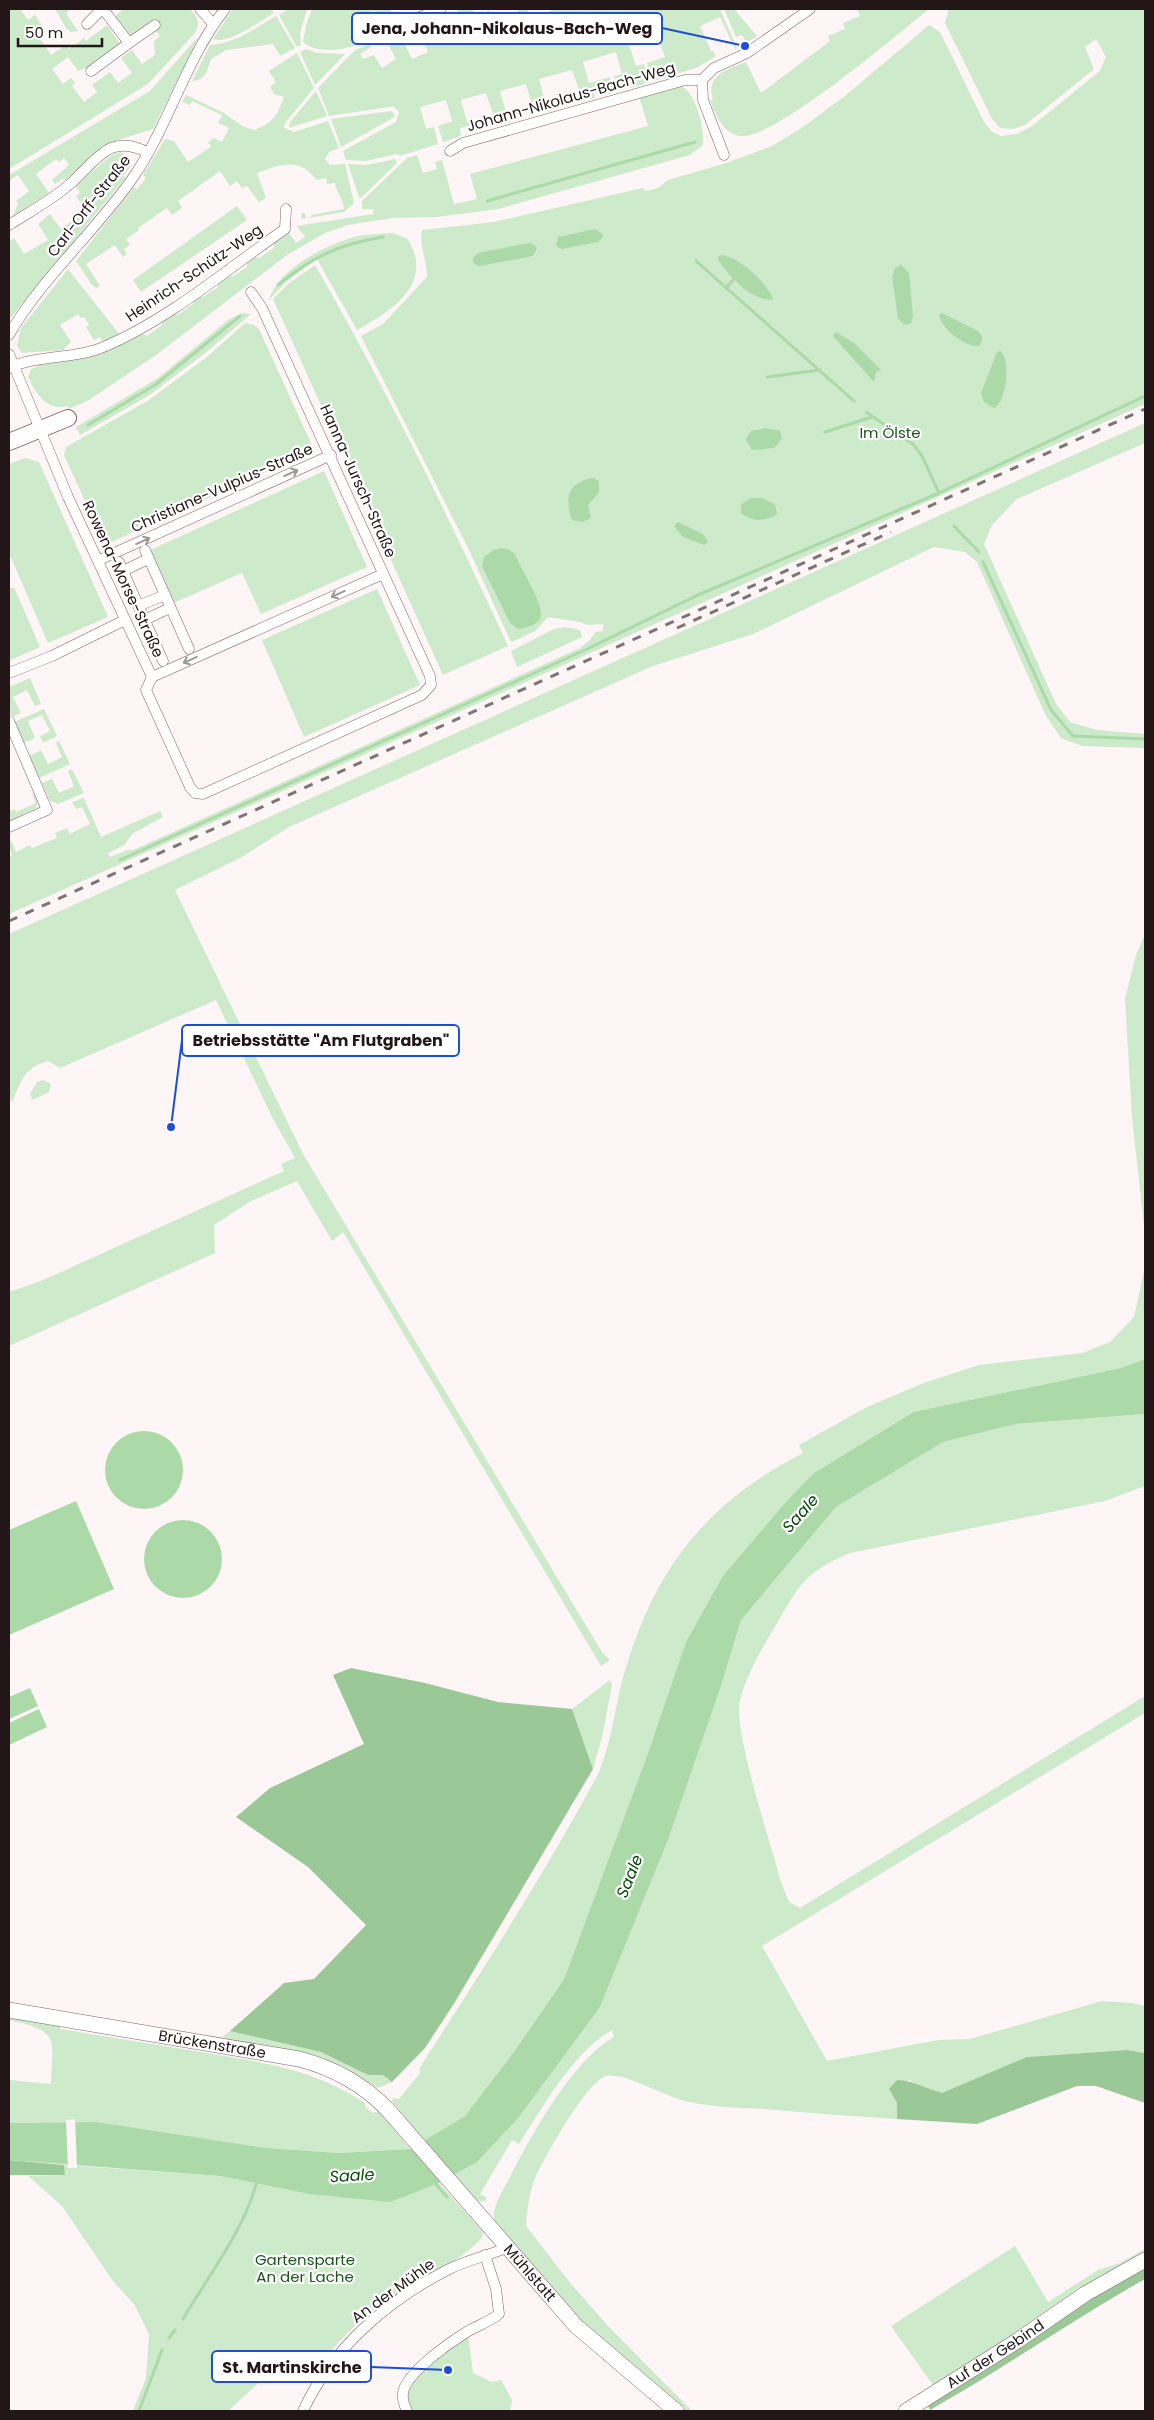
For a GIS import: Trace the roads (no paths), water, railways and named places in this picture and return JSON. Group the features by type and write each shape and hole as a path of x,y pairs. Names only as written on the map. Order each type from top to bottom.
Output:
{"main road":[{"path":"9,442 68,418"}],"street":[{"path":"88,24 102,9 130,43"},
{"path":"200,9 213,24"},
{"name":"Carl-Orff-Straße","path":"9,335 28,306 132,179 148,153 213,24 225,9"},
{"path":"373,35 442,9"},
{"path":"724,154 701,93 702,80 714,68 747,53 810,9"},
{"path":"91,71 155,25"},
{"name":"Johann-Nikolaus-Bach-Weg","path":"450,151 463,144 585,107 685,80 702,80"},
{"path":"9,225 68,186 102,154 112,148 125,145 148,153"},
{"name":"Heinrich-Schütz-Weg","path":"11,367 89,352 136,332 285,229 286,209"},
{"name":"Hanna-Jursch-Straße","path":"195,792 203,794 422,695 431,685 430,676 331,455 262,308 251,292"},
{"path":"9,354 11,367 40,431"},
{"name":"Rowena-Morse-Straße","path":"40,431 152,677 146,690 190,787 195,792"},
{"name":"Christiane-Vulpius-Straße","path":"99,560 331,455"},
{"path":"163,661 135,605 121,567 146,554 189,650"},
{"path":"152,677 383,574"},
{"path":"135,605 165,595"},
{"path":"144,620 170,608"},
{"path":"9,673 52,656 125,620"},
{"path":"9,721 47,810 9,827"},
{"name":"Brückenstraße","path":"9,2010 312,2063 341,2074 363,2087 397,2120"},
{"name":"Mühlstatt","path":"397,2120 463,2199 576,2326 676,2411"},
{"name":"An der Mühle","path":"303,2411 330,2365 371,2321 434,2278 460,2264 506,2248"},
{"path":"407,2411 403,2404 402,2391 408,2380 420,2368 466,2332 499,2314 496,2289 485,2255"},
{"name":"Auf der Gebind","path":"906,2411 1017,2341 1085,2294 1145,2260"}],"water":[{"path":"595,229 603,234 598,242 562,249 556,246 558,237"},
{"path":"529,243 537,248 533,256 479,266 473,263 473,258 478,253"},
{"path":"721,255 744,265 766,286 773,300 756,296 741,286 718,260 718,257"},
{"path":"901,265 909,273 913,317 911,323 907,324 902,323 898,318 892,277 895,268"},
{"path":"942,313 978,331 982,336 979,346 967,344 954,336 944,326 939,315"},
{"path":"836,332 854,343 881,370 876,372 874,382 833,336"},
{"path":"1000,351 1006,362 1006,380 1002,398 994,408 984,402 981,393 997,352"},
{"path":"766,428 780,431 782,439 774,448 752,450 746,439 751,431"},
{"path":"594,478 599,482 599,492 588,505 591,518 583,522 572,520 568,504 570,492 578,483"},
{"path":"751,498 761,498 775,504 777,514 763,520 745,516 741,513 741,504"},
{"path":"678,522 703,534 708,542 704,545 683,537 674,526"},
{"path":"508,549 515,554 535,594 541,616 538,622 532,625 519,629 510,623 482,566 484,557 494,550"},
{"name":"Saale","path":"1145,1359 1145,1414 1016,1424 943,1442 836,1507 741,1620 721,1686 668,1840 600,2007 518,2118 477,2162 439,2183 390,2202 309,2194 220,2176 9,2160 9,2123 97,2122 266,2148 339,2153 410,2149 465,2116 516,2049 564,1979 647,1756 686,1642 723,1576 786,1502 814,1473 913,1412 1121,1368"},
{"path":"144,1431 159,1434 172,1442 180,1455 183,1470 180,1485 172,1498 159,1506 144,1509 129,1506 116,1498 108,1485 105,1470 108,1455 116,1442 129,1434"},
{"path":"76,1501 114,1589 9,1635 9,1530"},
{"path":"183,1520 198,1523 211,1531 219,1544 222,1559 219,1574 211,1587 198,1595 183,1598 168,1595 155,1587 147,1574 144,1559 147,1544 155,1531 168,1523"},
{"path":"30,1688 38,1706 9,1719 9,1697"},
{"path":"39,1709 47,1727 9,1745 9,1723"}],"waterway":[{"path":"487,201 695,142"},
{"path":"278,285 290,275 327,253 339,248 383,237"},
{"path":"696,261 854,401"},
{"path":"726,288 733,280"},
{"path":"88,425 155,385 240,316"},
{"path":"767,377 820,370"},
{"path":"120,860 585,650 698,595 939,493 1145,396"},
{"path":"866,412 913,444 922,456 939,493"},
{"path":"825,432 872,417"},
{"path":"954,526 979,552"},
{"path":"983,562 1051,710 1073,736 1145,739"},
{"path":"183,2319 235,2234 244,2217 257,2181"},
{"path":"434,2182 447,2197"},
{"path":"169,2338 175,2330"},
{"path":"139,2411 162,2350"}],"railway":[{"path":"9,921 1145,409"},
{"path":"677,628 891,532"}],"place":[{"name":"Jena, Johann-Nikolaus-Bach-Weg","path":"745,46"},
{"name":"Betriebsstätte \"Am Flutgraben\"","path":"171,1127"},
{"name":"St. Martinskirche","path":"448,2370"}],"park label":[{"name":"Im Ölste","path":"890,433"},
{"name":"Gartensparte An der Lache","path":"305,2268"}]}
